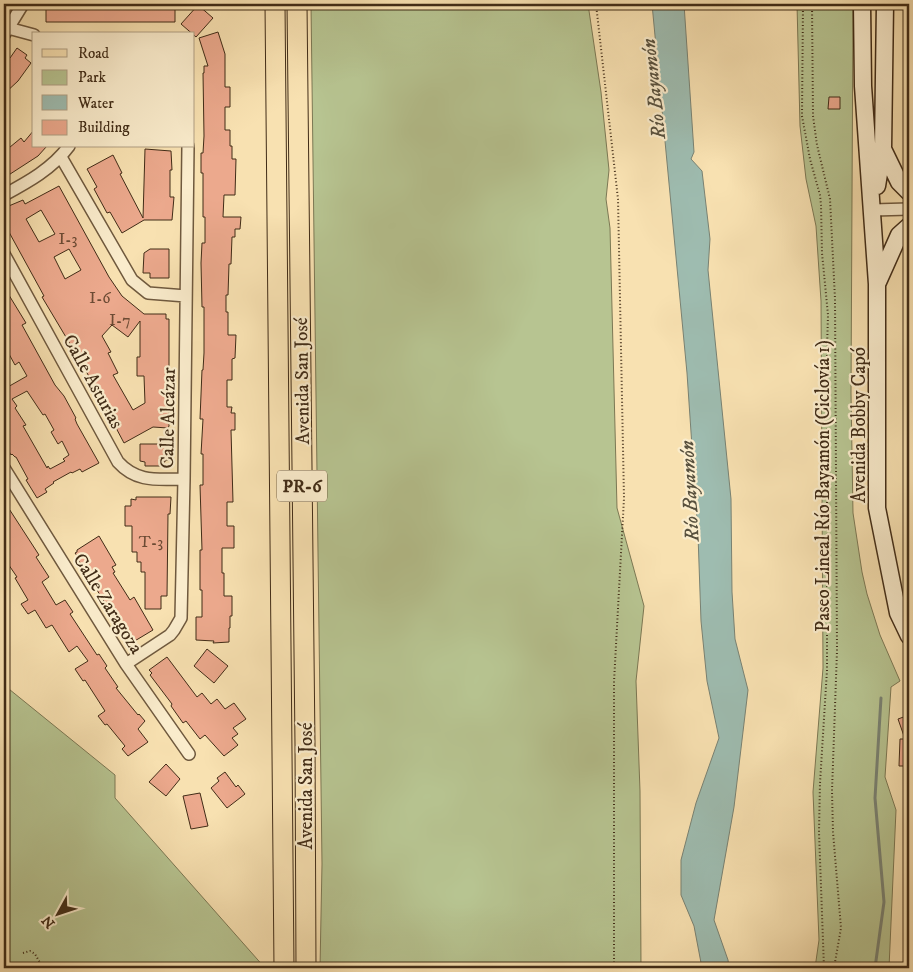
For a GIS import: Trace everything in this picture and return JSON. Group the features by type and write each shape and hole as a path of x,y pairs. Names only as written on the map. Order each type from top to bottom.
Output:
{"main road":[{"name":"Avenida San José","path":"274,4 284,968"},
{"name":"Avenida San José","path":"297,4 306,968"}],"street":[{"path":"23,4 6,32 32,35"},
{"name":"Avenida Bobby Capó","path":"862,4 863,86 877,284 877,508 898,613 909,636"},
{"name":"Avenida Bobby Capó","path":"873,210 883,149 885,4"},
{"path":"4,195 32,180 61,157 68,148"},
{"name":"Calle Alcázar","path":"126,664 170,636 181,618 188,148"},
{"path":"883,149 899,182 909,192"},
{"path":"61,157 132,280 148,293 186,296"},
{"path":"873,210 909,209"},
{"path":"877,284 899,235 909,226"},
{"name":"Calle Asturias","path":"4,254 118,462 129,473 146,479 184,480"},
{"name":"Calle Zaragoza","path":"4,468 126,664 189,754"}],"path":[{"path":"596,4 618,199 624,498 614,682 614,968"},
{"path":"803,4 802,116 810,159 820,195 822,253 828,315 827,670 819,832 824,968"},
{"name":"Paseo Lineal Río Bayamón (Ciclovía 1)","path":"812,4 812,116 830,199 836,327 837,650 832,791 833,832 841,928 834,968"},
{"path":"23,953 30,951 35,954 43,968"}],"green space":[{"path":"311,4 588,4 601,92 609,170 606,199 610,228 617,508 644,606 636,681 640,791 641,968 320,968 322,864"},
{"path":"797,4 853,4 851,393 853,513 867,594 880,635 900,681 891,687 885,777 896,810 889,968 815,968 819,940 813,792 823,668 821,301 816,226 806,179 800,126"},
{"path":"4,685 115,775 115,798 265,968 4,968"}],"water":[{"path":"652,4 684,4 694,152 691,159 702,171 710,239 708,270 731,499 732,592 735,639 748,690 734,807 714,920 729,968 702,968 694,926 681,895 681,860 696,803 719,738 707,681 701,621 698,535 687,373"}],"building":[{"path":"46,4 171,4 171,7 175,7 175,22 46,22"},
{"path":"198,5 213,18 196,37 195,32 190,32 181,24"},
{"path":"218,32 225,54 225,87 230,87 230,107 225,107 225,130 230,130 232,159 236,159 235,195 224,195 223,217 241,217 240,229 235,229 235,237 232,237 228,295 226,295 228,335 236,335 235,358 232,359 232,380 227,380 227,407 232,407 231,413 235,413 235,430 231,430 233,502 227,502 227,526 234,526 234,548 222,548 224,596 232,596 232,616 230,616 229,642 213,643 214,641 196,640 196,617 202,617 202,590 200,590 200,550 202,550 200,485 203,485 203,454 201,454 203,419 200,419 204,353 204,307 202,307 201,263 202,243 205,243 205,217 203,217 201,153 203,153 204,136 203,73 204,66 208,66 199,38"},
{"path":"17,48 27,55 25,58 31,63 18,81 4,94 4,53 10,58"},
{"path":"829,97 840,97 840,109 828,109"},
{"path":"32,132 32,148 45,148 38,156 4,178 4,152 21,138 24,142"},
{"path":"145,149 171,151 170,197 174,197 172,220 144,220 122,233 110,212 107,213 94,189 97,187 87,169 113,155 122,173 120,174 143,218"},
{"path":"59,186 109,277 122,296 144,314 166,314 166,319 169,319 168,428 153,427 124,443 85,369 42,297 44,296 4,223 4,208 23,200 25,204","holes":["41,210 55,234 39,242 26,219","69,249 81,270 65,279 54,257","140,321 140,357 137,357 137,376 144,376 145,403 133,410 113,375 118,373 108,353 111,352 102,336 112,325 128,337"]},
{"path":"150,249 169,249 169,278 150,278 150,273 143,273 144,253"},
{"path":"4,287 26,323 22,325 55,385 64,396 99,463 82,472 80,469 71,472 53,482 45,489 47,492 37,498 26,480 28,479 16,457 11,455 6,446 8,445 4,438 4,384 6,388 27,376 19,362 15,365 4,345","holes":["27,391 43,415 45,414 54,430 51,432 58,444 62,441 69,455 63,459 65,461 50,469 48,466 47,468 23,426 26,425 15,408 17,406 12,399"]},
{"path":"140,444 165,444 165,450 168,450 168,460 160,462 160,466 145,466 145,462 140,461"},
{"path":"136,497 171,497 170,514 168,514 167,596 161,596 161,609 145,609 145,572 141,572 141,562 137,562 137,552 132,552 132,526 125,526 125,506 131,506 131,499 136,500"},
{"path":"4,501 39,555 36,557 49,577 42,582 56,605 65,600 73,612 70,614 97,655 99,654 107,666 105,668 118,687 116,688 145,721 138,729 148,742 128,756 122,749 125,746 98,716 105,711 85,680 83,681 75,669 88,661 77,646 69,652 52,625 46,628 35,610 28,614 21,604 28,600 15,578 17,577 4,558"},
{"path":"99,536 116,565 112,567 115,572 113,573 130,600 134,597 153,630 133,642 120,627 75,553"},
{"path":"207,649 228,666 214,683 194,666"},
{"path":"167,657 197,697 202,693 211,704 217,699 225,709 234,703 246,719 233,728 238,734 232,738 238,745 224,756 205,735 200,739 186,721 183,723 171,706 172,704 150,675 152,673 149,670"},
{"path":"909,715 909,766 899,766 900,739 905,739 898,719"},
{"path":"166,764 180,779 166,796 149,782"},
{"path":"225,772 236,787 238,785 245,794 227,808 211,788 219,781 217,778"},
{"path":"200,793 208,826 191,829 183,796"}],"waterway":[{"path":"875,968 884,902 875,798 881,698"}],"water label":[{"name":"Río Bayamón","path":"653,89"},
{"name":"Río Bayamón","path":"689,491"}]}
